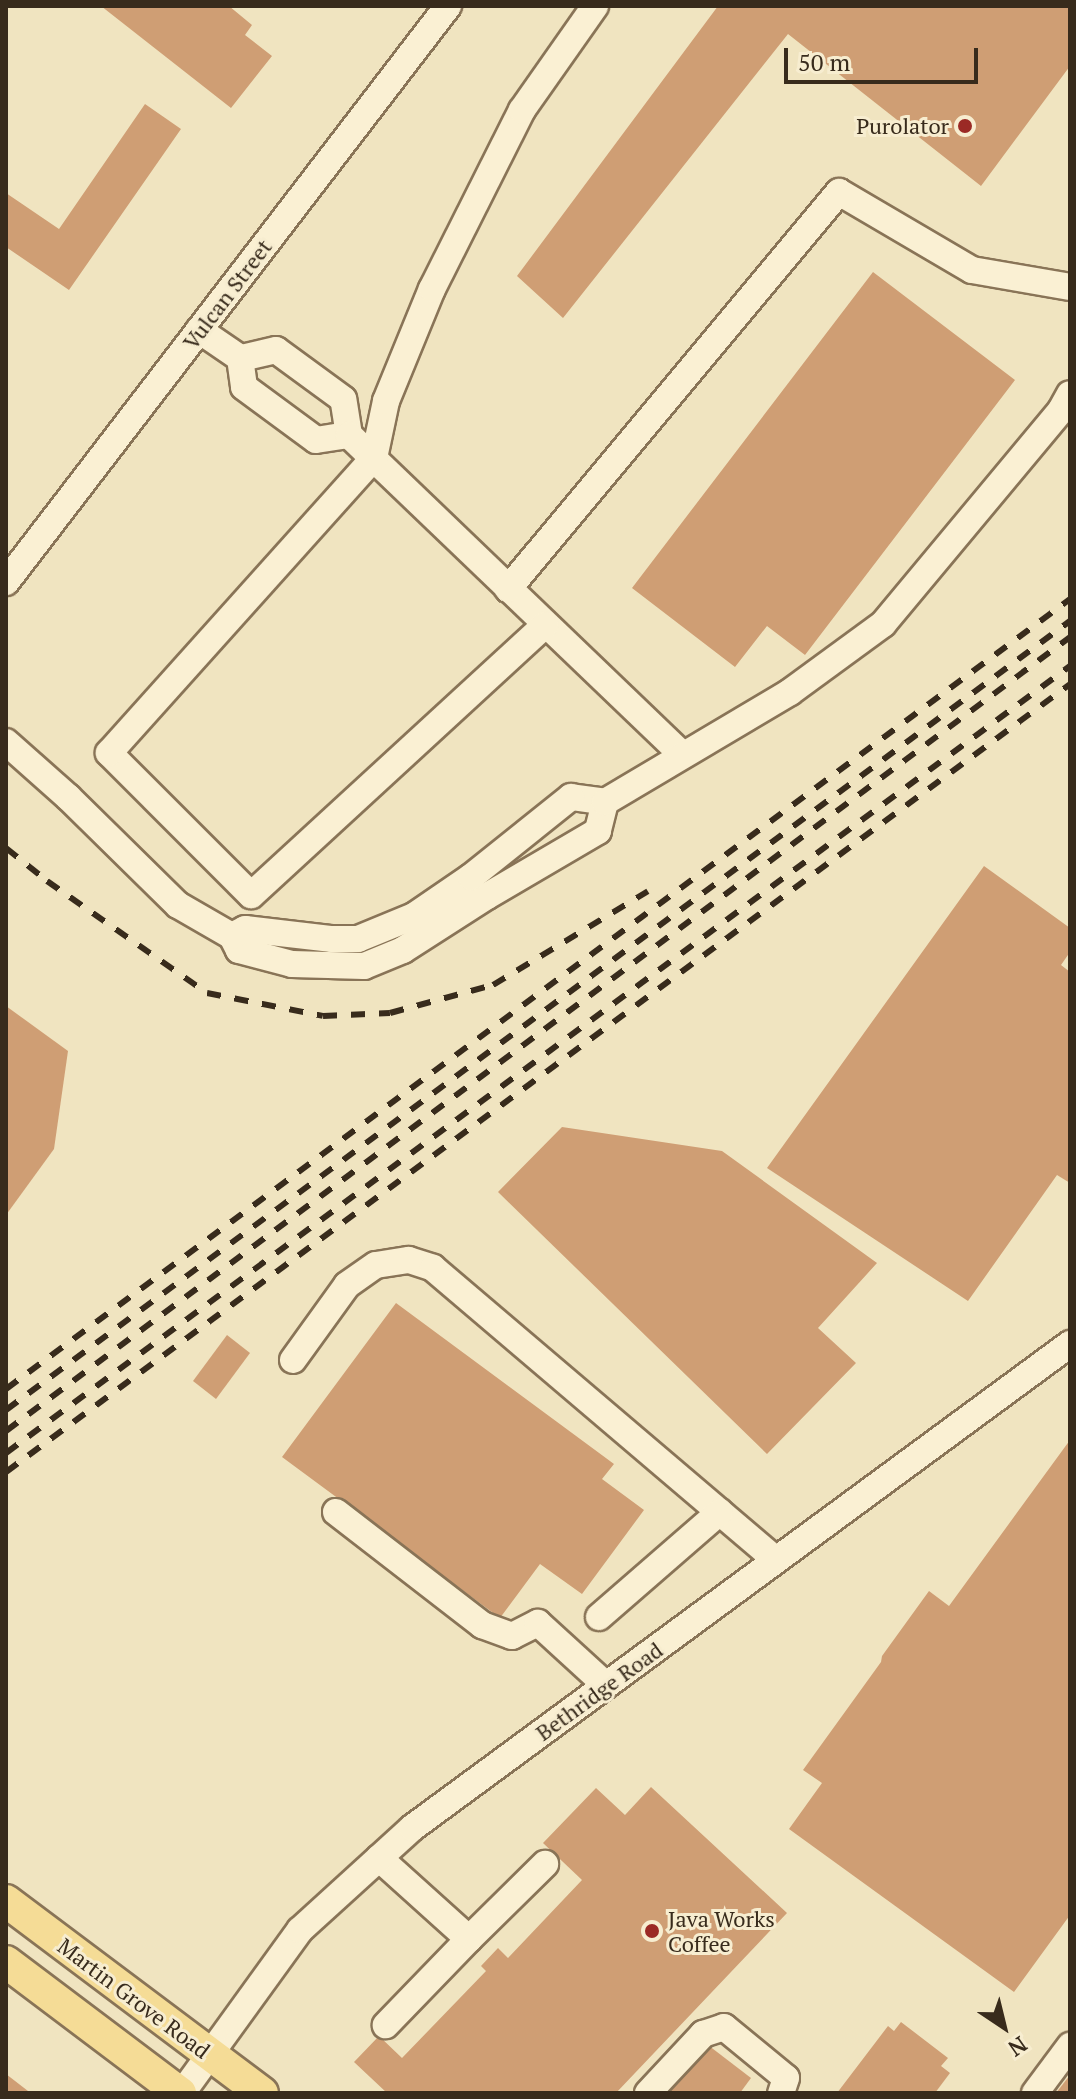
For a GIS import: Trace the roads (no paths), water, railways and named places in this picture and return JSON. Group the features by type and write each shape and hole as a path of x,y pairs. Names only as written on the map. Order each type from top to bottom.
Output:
{"main road":[{"name":"Martin Grove Road","path":"6,1901 262,2093"},
{"path":"6,1962 181,2093"}],"street":[{"name":"Vulcan Street","path":"6,582 448,6"},
{"path":"545,625 251,895 109,753 374,458 386,401 432,289 522,110 595,6"},
{"path":"508,589 839,192 972,270 1070,287"},
{"path":"199,330 240,358 276,350 343,399 349,435 682,754"},
{"path":"240,358 244,387 316,440 349,435"},
{"path":"232,936 245,929 358,939 414,916 471,877 571,797 605,802 790,692 883,624 1061,410 1070,394"},
{"path":"6,742 68,797 178,905 232,936 239,950 292,964 364,966 403,950 598,831 605,802"},
{"path":"293,1360 347,1285 376,1265 409,1260 433,1268 776,1560"},
{"name":"Bethridge Road","path":"181,2093 300,1930 412,1828 1070,1344"},
{"path":"336,1512 482,1625 512,1636 538,1623 606,1685"},
{"path":"599,1617 720,1512"},
{"path":"379,1858 469,1939"},
{"path":"386,2025 545,1864"},
{"path":"648,2093 703,2034 724,2027 786,2078 781,2093"},
{"path":"1035,2093 1070,2046"}],"railway":[{"path":"6,1389 1070,599"},
{"path":"6,1410 1070,621"},
{"path":"6,1431 1070,637"},
{"path":"6,1453 1070,666"},
{"path":"6,1472 1070,684"},
{"path":"6,848 47,881 207,993 323,1016 390,1013 493,985 648,891"}],"place":[{"name":"Purolator","path":"965,126"},
{"name":"Java Works Coffee","path":"652,1931"}]}
